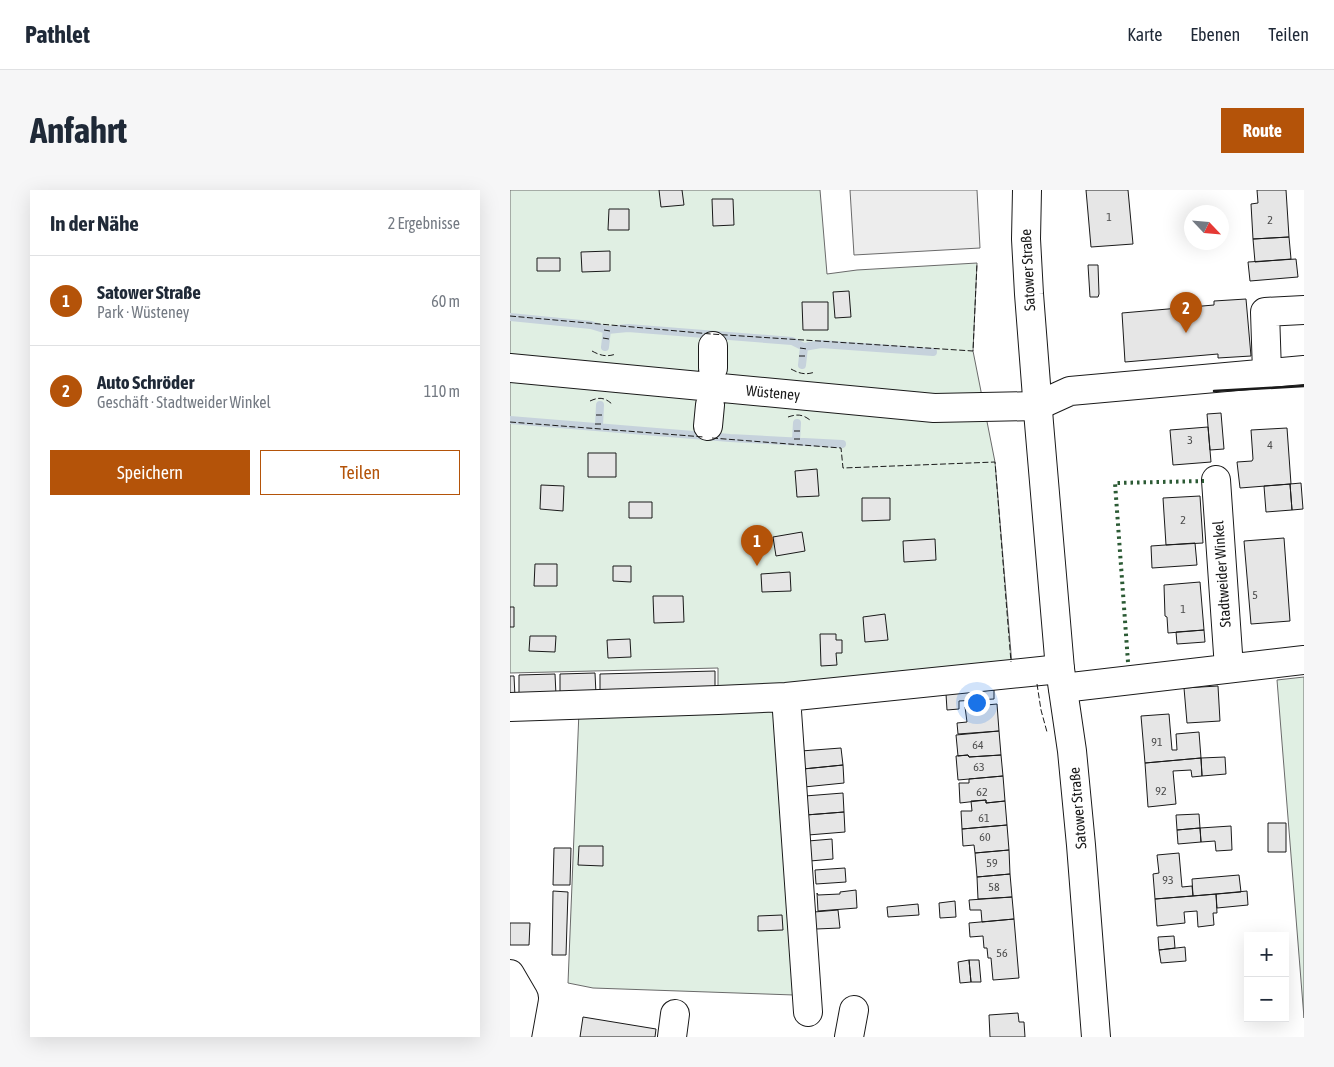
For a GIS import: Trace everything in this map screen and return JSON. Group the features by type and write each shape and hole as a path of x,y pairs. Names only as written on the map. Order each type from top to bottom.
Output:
{"street":[{"name":"Satower Straße","path":"1027,190 1026,239 1037,406 1061,679 1072,751 1096,1037"},
{"path":"1267,372 1265,312 1304,310"},
{"name":"Wüsteney","path":"510,368 934,408 1037,406"},
{"path":"1037,406 1070,391 1304,370"},
{"name":"Stadtweider Winkel","path":"1216,480 1229,668"},
{"path":"510,708 786,696 1229,668 1304,660"},
{"path":"786,696 808,1012"},
{"path":"510,974 524,998 517,1037"},
{"path":"849,1037 854,1010"}],"green space":[{"path":"510,190 820,190 827,274 857,270 977,263 973,351 995,462 1012,665 718,694 718,668 510,673"},
{"path":"1304,677 1304,1018 1277,680"},
{"path":"768,706 777,712 794,995 593,988 568,983 579,711"}],"shaded area":[{"path":"850,190 977,190 980,248 854,255"}],"building":[{"path":"659,190 682,190 684,205 661,207"},
{"path":"1086,190 1128,190 1133,244 1091,247"},
{"path":"1257,190 1286,190 1289,237 1253,239 1251,204 1258,203"},
{"path":"712,199 733,199 734,225 713,226"},
{"path":"609,209 629,209 629,230 608,230"},
{"path":"1289,237 1291,259 1255,262 1253,239"},
{"path":"610,251 610,271 582,272 581,252"},
{"path":"537,258 560,258 560,271 537,271"},
{"path":"1296,259 1298,277 1250,281 1248,262"},
{"path":"1088,265 1098,265 1098,297 1090,297"},
{"path":"849,291 851,317 835,318 833,292"},
{"path":"1246,299 1251,356 1218,358 1218,354 1125,362 1122,313 1214,305 1214,301"},
{"path":"802,302 828,302 828,330 803,330"},
{"path":"1221,413 1224,449 1210,450 1207,414"},
{"path":"1208,427 1211,462 1173,465 1170,430"},
{"path":"1287,428 1291,484 1240,488 1237,462 1252,461 1253,459 1251,430"},
{"path":"588,453 616,453 616,477 588,477"},
{"path":"817,469 819,496 797,497 795,471"},
{"path":"1301,483 1303,509 1292,510 1290,484"},
{"path":"1290,484 1292,510 1266,512 1264,486"},
{"path":"541,485 564,486 563,511 540,509"},
{"path":"1200,496 1203,543 1166,545 1163,498"},
{"path":"862,498 890,498 890,520 862,521"},
{"path":"629,502 652,502 652,518 629,518"},
{"path":"802,532 805,551 776,556 773,537"},
{"path":"1284,538 1290,621 1251,624 1244,541"},
{"path":"935,539 936,560 904,562 903,541"},
{"path":"1195,543 1197,565 1152,568 1151,546"},
{"path":"535,564 557,564 557,586 534,586"},
{"path":"613,566 631,566 631,582 613,581"},
{"path":"790,572 791,591 762,592 761,574"},
{"path":"1200,582 1204,630 1168,633 1167,617 1165,616 1164,585"},
{"path":"653,596 683,596 684,622 654,623"},
{"path":"510,607 514,607 514,627 510,627"},
{"path":"885,614 888,640 865,642 863,617"},
{"path":"1204,630 1205,642 1177,644 1176,632"},
{"path":"820,634 836,634 836,640 842,640 842,653 836,653 837,665 821,666"},
{"path":"530,636 556,636 555,652 529,651"},
{"path":"630,639 631,657 608,658 607,640"},
{"path":"715,671 715,691 600,694 600,674"},
{"path":"595,673 596,694 560,695 560,674"},
{"path":"555,674 556,695 519,697 519,675"},
{"path":"510,676 514,676 515,697 510,697"},
{"path":"1218,686 1220,721 1187,723 1184,688"},
{"path":"994,690 994,699 959,701 959,709 947,710 946,694"},
{"path":"997,704 999,731 958,734 957,723 967,722 965,707"},
{"path":"1169,714 1172,750 1177,750 1176,734 1199,732 1201,758 1145,763 1141,716"},
{"path":"999,731 1001,755 958,756 956,735"},
{"path":"841,748 843,765 803,769 801,751"},
{"path":"968,755 969,757 1001,755 1003,776 958,780 956,756"},
{"path":"1225,757 1226,774 1202,776 1201,758"},
{"path":"1201,758 1202,776 1192,777 1191,770 1173,771 1176,804 1148,807 1145,763"},
{"path":"843,765 844,783 804,787 803,769"},
{"path":"1003,776 1005,801 986,803 986,800 960,803 959,783 969,783 969,779"},
{"path":"843,793 844,812 806,815 805,796"},
{"path":"986,800 986,803 1005,801 1007,825 962,829 961,811 972,811 971,801"},
{"path":"844,812 845,832 808,835 806,815"},
{"path":"1199,814 1200,828 1177,830 1176,815"},
{"path":"1268,823 1286,823 1286,852 1268,852"},
{"path":"1007,825 1009,850 975,853 974,845 963,846 962,829"},
{"path":"1231,826 1232,850 1216,851 1215,841 1201,842 1200,828"},
{"path":"1200,828 1201,842 1178,844 1177,830"},
{"path":"832,839 833,859 810,861 808,841"},
{"path":"579,846 603,846 603,866 578,865"},
{"path":"554,848 571,848 570,885 553,885"},
{"path":"1009,850 1010,874 977,877 975,853"},
{"path":"1179,853 1182,887 1192,886 1193,896 1155,899 1153,874 1159,873 1157,855"},
{"path":"845,868 846,882 816,884 815,870"},
{"path":"1010,874 1012,897 978,899 977,877"},
{"path":"1239,875 1241,892 1193,896 1192,879"},
{"path":"856,890 857,908 818,911 817,893 818,895 840,894 840,892"},
{"path":"553,891 568,892 566,955 552,955"},
{"path":"1247,891 1248,905 1217,908 1216,894"},
{"path":"1216,894 1217,913 1213,913 1214,925 1198,927 1197,911 1184,912 1185,923 1157,926 1155,899"},
{"path":"1012,897 1014,919 982,922 981,910 970,910 969,900"},
{"path":"955,901 956,917 940,918 939,903"},
{"path":"918,904 919,915 888,917 887,907"},
{"path":"838,910 840,928 816,929 814,912"},
{"path":"782,915 783,930 758,931 758,916"},
{"path":"1014,919 1019,978 993,980 991,958 988,958 987,948 984,948 983,936 970,937 969,923"},
{"path":"510,923 530,923 529,945 510,945"},
{"path":"1174,936 1175,948 1159,950 1158,937"},
{"path":"1185,947 1186,961 1161,963 1159,950"},
{"path":"969,960 971,982 960,983 958,962"},
{"path":"969,960 979,960 981,982 971,982"},
{"path":"1018,1013 1019,1022 1024,1022 1025,1037 990,1037 989,1015"},
{"path":"583,1017 656,1029 655,1037 580,1037"}],"waterway":[{"path":"510,317 591,325 607,330 628,328 792,341 804,347 821,344 933,352"},
{"path":"605,347 607,330"},
{"path":"802,365 804,347"},
{"path":"599,426 600,405"},
{"path":"510,420 730,438 842,444"},
{"path":"796,441 797,423"}],"hedge":[{"path":"1128,662 1115,483 1204,481"}],"fence":[{"path":"510,316 711,334 973,351 977,263"},
{"path":"604,330 610,331"},
{"path":"603,338 609,339"},
{"path":"800,348 807,349"},
{"path":"592,351 604,356 616,354"},
{"path":"799,356 805,356"},
{"path":"791,369 809,374 815,372"},
{"path":"590,401 601,398 612,404"},
{"path":"596,415 602,415"},
{"path":"788,417 799,415 810,420"},
{"path":"510,422 704,437"},
{"path":"595,424 601,424"},
{"path":"794,431 800,431"},
{"path":"712,438 841,448 843,468 995,462 1011,662"},
{"path":"794,439 800,439"},
{"path":"1037,684 1047,732"}],"wall":[{"path":"1214,391 1304,386"}],"place":[{"name":"Auto Schröder","path":"1186,333"},
{"name":"Satower Straße","path":"757,566"}]}
